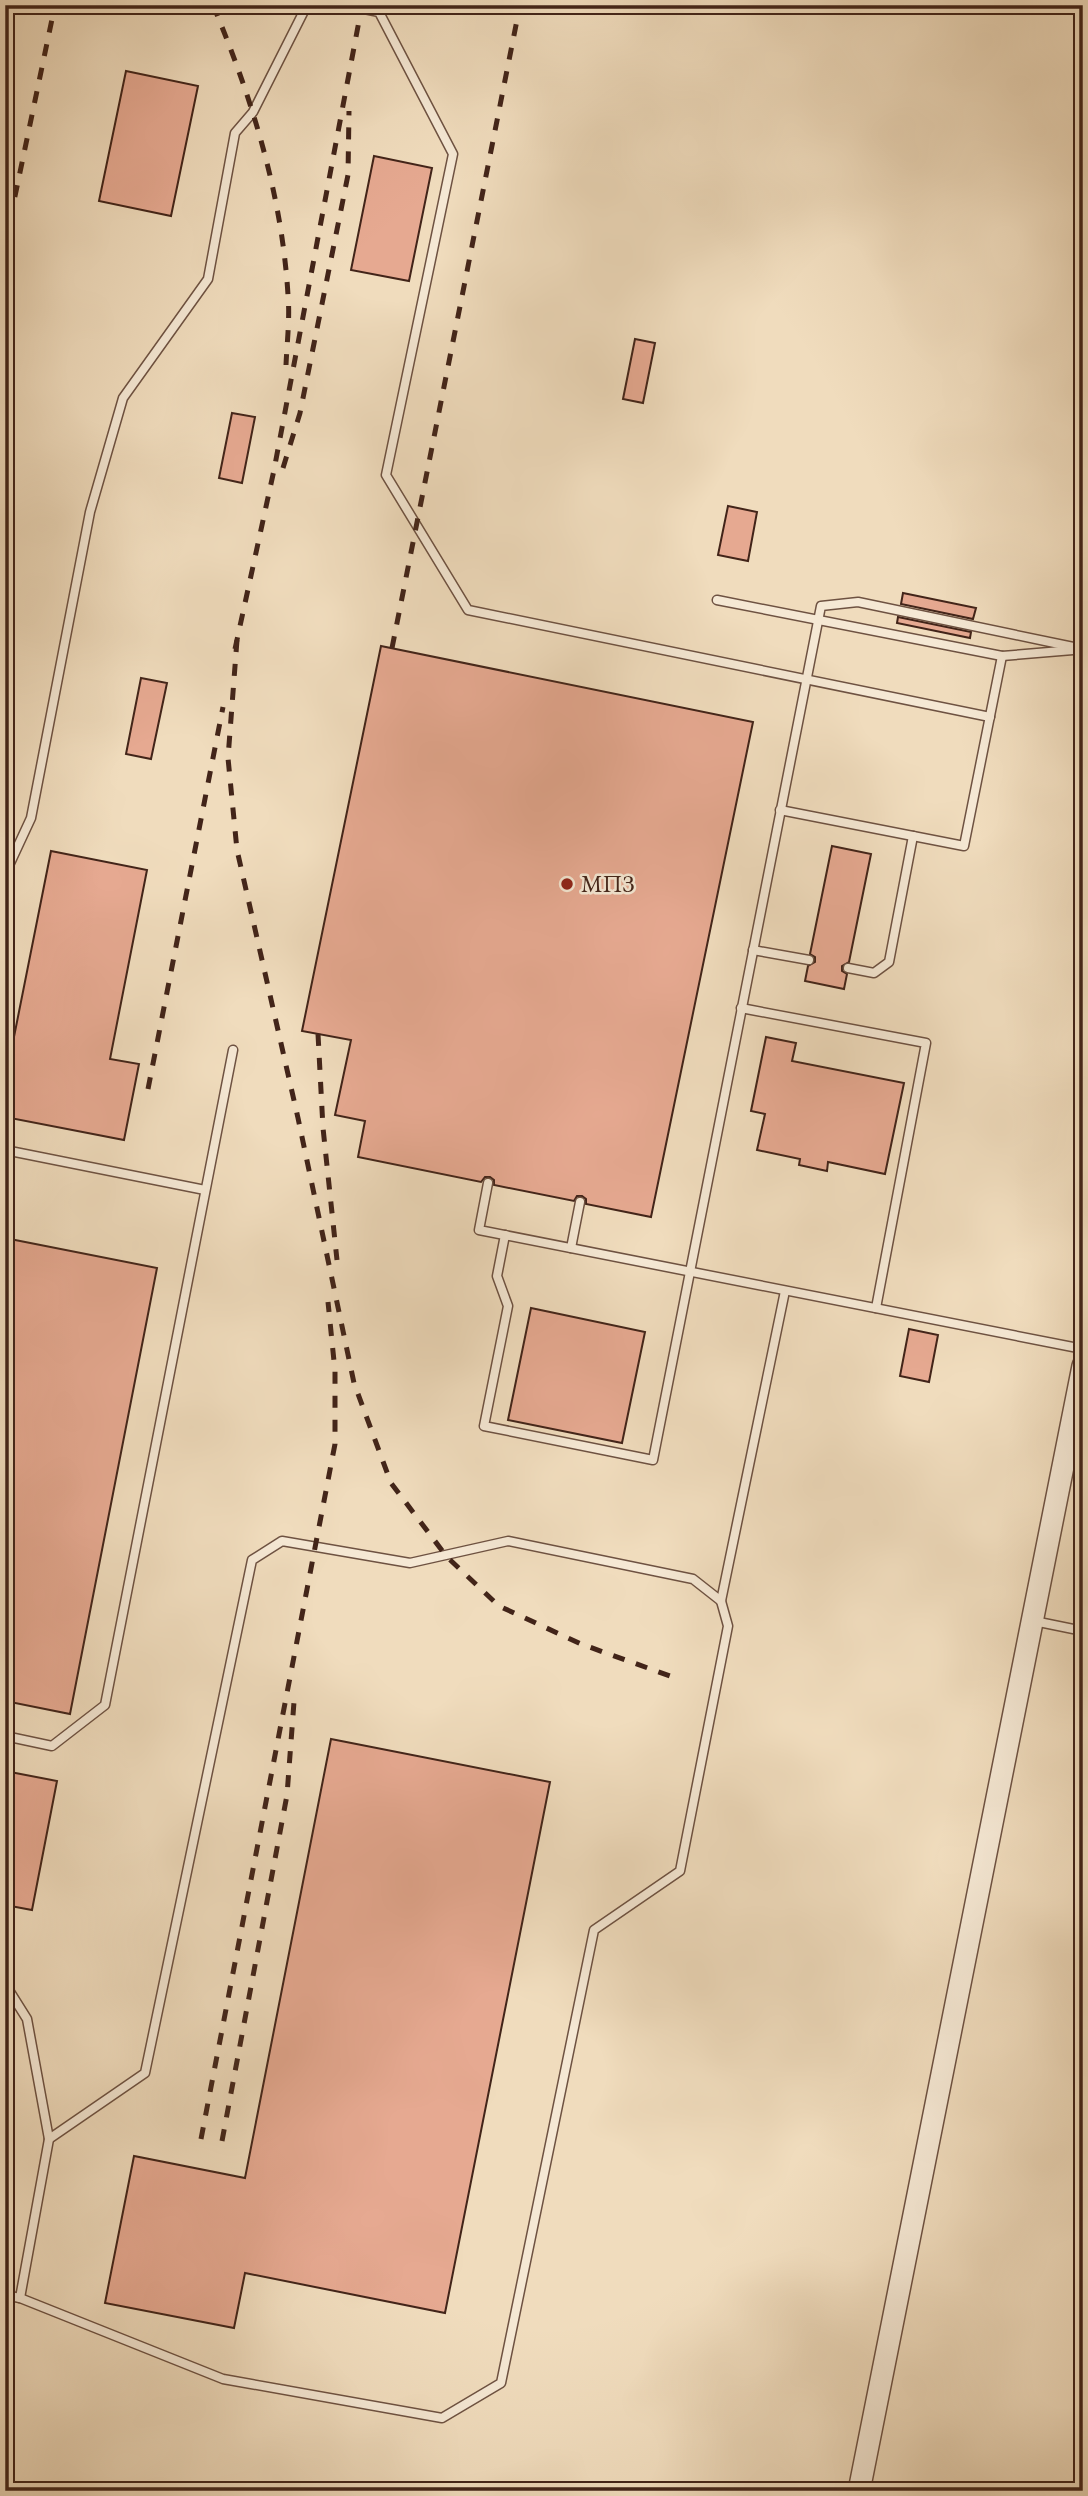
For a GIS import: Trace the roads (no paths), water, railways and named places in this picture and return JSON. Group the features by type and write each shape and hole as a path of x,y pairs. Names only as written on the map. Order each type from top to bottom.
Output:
{"street":[{"path":"859,2491 1083,1366"}],"lane":[{"path":"5,874 30,818 90,512 123,398 208,279 235,133 253,112 307,5"},
{"path":"345,5 379,12 453,154 386,475 468,610 990,717"},
{"path":"717,600 1002,656 1083,650"},
{"path":"505,1235 497,1276 508,1306 484,1426 653,1460 821,606 858,602 1083,650"},
{"path":"780,810 964,846 1002,656"},
{"path":"848,968 874,973 889,962 913,836"},
{"path":"753,950 809,960"},
{"path":"741,1008 926,1042 876,1308"},
{"path":"5,1736 52,1746 105,1705 233,1050"},
{"path":"5,1150 205,1190"},
{"path":"488,1184 479,1230 1083,1349"},
{"path":"571,1248 580,1202"},
{"path":"5,2295 20,2298 223,2379 442,2418 501,2383 594,1930 680,1871 728,1626 721,1601 785,1290"},
{"path":"49,2139 145,2073 252,1560 282,1541 410,1563 508,1541 693,1579 721,1601"},
{"path":"1031,1621 1083,1631"},
{"path":"5,1984 27,2019 49,2139 20,2298"}],"railway":[{"path":"5,244 55,5"},
{"path":"213,5 252,111 272,184 285,258 288,295 286,365"},
{"path":"392,648 520,5"},
{"path":"235,649 274,470 359,21"},
{"path":"283,468 300,413 348,175 349,111"},
{"path":"237,640 228,758 237,850 298,1118 354,1383 391,1483 447,1557 499,1606 581,1644 670,1676"},
{"path":"148,1089 223,707"},
{"path":"318,1034 323,1128 337,1260"},
{"path":"201,2139 335,1444 335,1371 328,1302"},
{"path":"222,2141 287,1795 294,1702"}],"place":[{"name":"МПЗ","path":"567,884"}]}
